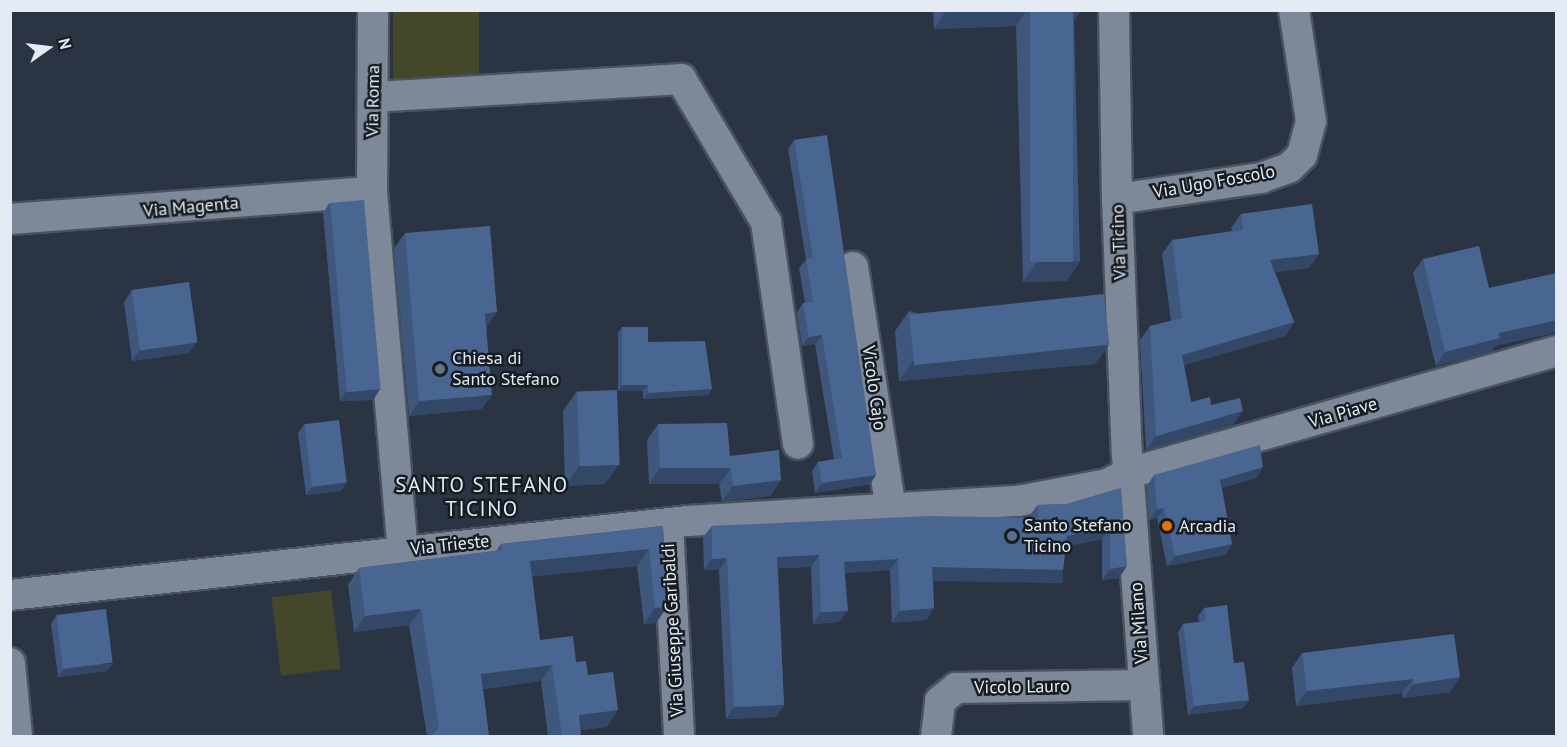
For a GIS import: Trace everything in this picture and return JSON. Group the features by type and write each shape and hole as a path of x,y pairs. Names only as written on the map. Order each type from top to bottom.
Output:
{"street":[{"name":"Via Roma","path":"373,10 372,192 403,550"},
{"name":"Via Ticino","path":"1114,10 1117,199 1129,473"},
{"name":"Via Ugo Foscolo","path":"1117,199 1261,178 1289,168 1302,155 1311,121 1294,10"},
{"path":"373,97 681,79 766,222 798,444"},
{"name":"Via Magenta","path":"10,219 372,192"},
{"name":"Vicolo Cajo","path":"853,267 891,509"},
{"name":"Via Piave","path":"891,509 1018,501 1107,484 1129,473 1557,351"},
{"name":"Via Milano","path":"1129,473 1148,736"},
{"name":"Via Trieste","path":"10,595 403,550 668,524 891,509"},
{"name":"Via Giuseppe Garibaldi","path":"668,524 679,736"},
{"path":"10,663 17,736"},
{"name":"Vicolo Lauro","path":"936,736 940,701 956,688 1144,685"}],"green space":[{"path":"393,11 479,11 479,82 393,82"},
{"path":"331,590 341,668 281,676 271,597"}],"building":[{"path":"1030,10 1073,10 1073,262 1030,262"},
{"path":"827,135 876,475 822,483 818,462 842,458 822,335 809,337 803,303 813,302 806,259 813,258 794,140"},
{"path":"364,200 381,389 347,392 330,203"},
{"path":"1312,204 1319,254 1270,260 1294,322 1182,355 1191,402 1210,397 1211,405 1240,398 1243,411 1156,436 1150,326 1182,318 1172,240 1243,230 1241,214"},
{"name":"Chiesa di Santo Stefano","path":"490,226 497,312 485,314 492,395 419,401 405,233"},
{"path":"1479,246 1489,288 1557,273 1557,320 1499,333 1500,338 1445,352 1423,259"},
{"path":"189,282 197,342 140,350 132,290"},
{"path":"1104,294 1109,345 914,365 909,314"},
{"path":"622,327 648,327 648,342 705,341 712,389 648,393 648,385 622,385"},
{"path":"617,390 620,465 580,466 577,391"},
{"path":"339,420 347,483 312,487 304,424"},
{"path":"727,423 730,456 779,450 781,480 733,486 731,468 660,468 658,424"},
{"path":"1260,445 1263,467 1220,480 1232,544 1175,556 1164,508 1157,510 1154,475"},
{"path":"1121,488 1127,566 1110,569 1110,528 1067,536 1063,570 932,567 934,608 900,611 898,559 844,562 848,611 821,612 819,555 777,557 784,705 734,707 727,558 712,559 712,526 930,516 1038,518 1038,505 1067,504"},
{"path":"663,526 667,607 655,608 649,549 530,561 540,640 573,636 576,662 586,661 588,675 613,672 618,710 579,715 581,736 562,736 552,665 481,674 489,736 431,736 439,727 421,609 365,616 359,568 502,550 501,544"},
{"path":"1227,605 1234,663 1244,662 1249,700 1194,706 1183,624 1206,621 1204,608"},
{"path":"106,609 113,663 63,669 56,615"},
{"path":"1454,634 1460,677 1414,684 1413,679 1307,691 1302,653"}],"place":[{"name":"Chiesa di Santo Stefano","path":"440,369"},
{"name":"Arcadia","path":"1167,526"},
{"name":"Santo Stefano Ticino","path":"1012,536"}],"district":[{"name":"SANTO STEFANO TICINO","path":"482,497"}]}
